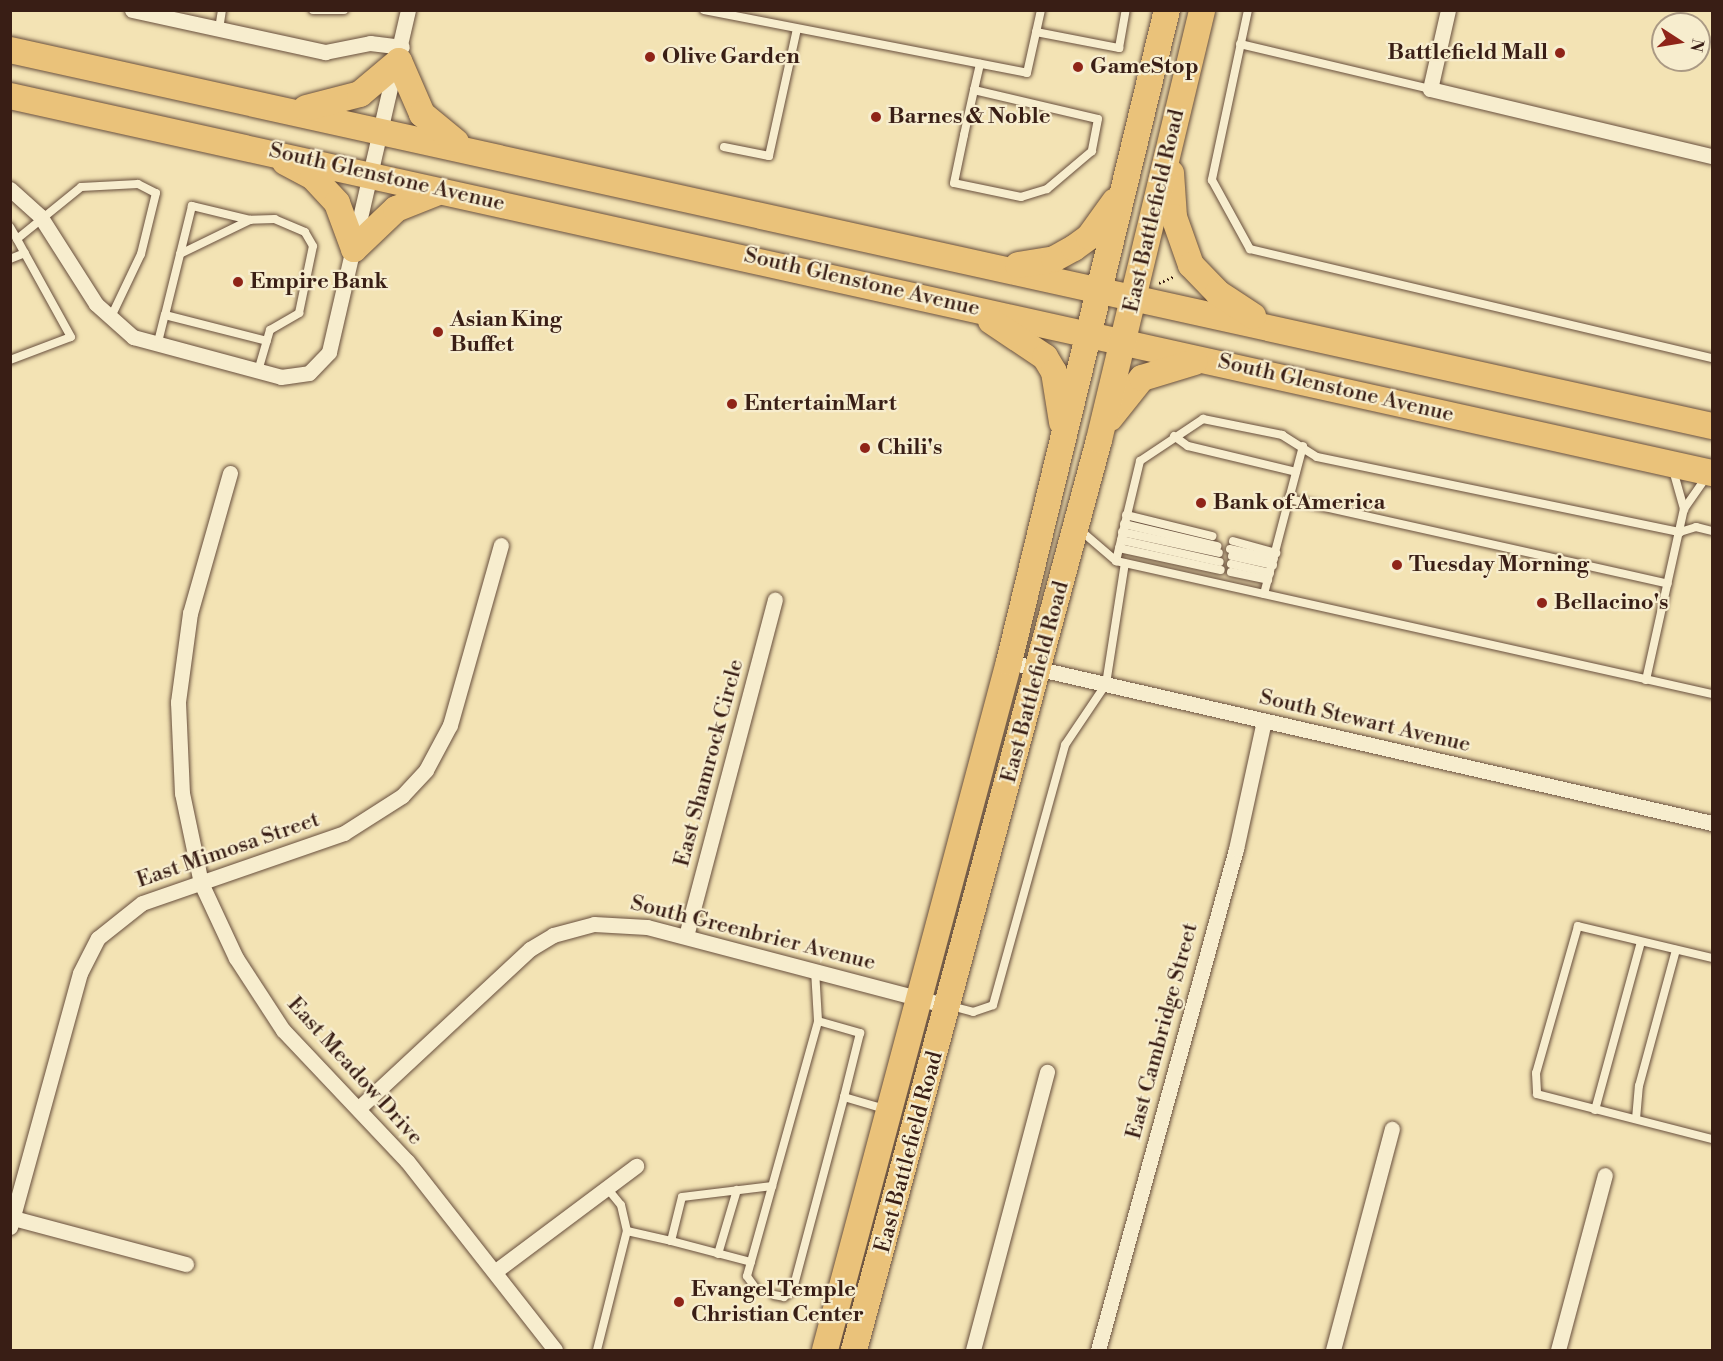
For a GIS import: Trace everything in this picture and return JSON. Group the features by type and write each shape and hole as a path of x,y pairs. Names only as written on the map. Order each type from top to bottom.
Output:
{"main road":[{"name":"East Battlefield Road","path":"825,1350 921,998 1008,662 1167,10"},
{"name":"East Battlefield Road","path":"855,1350 1124,341 1144,293 1171,143 1202,10"},
{"name":"South Glenstone Avenue","path":"10,50 294,110 991,266 1100,289 1144,293 1275,328 1713,426"},
{"path":"294,110 360,93 400,54 422,114 466,148"},
{"name":"South Glenstone Avenue","path":"10,96 447,190 1711,472"},
{"path":"1171,143 1174,217 1191,265 1218,293 1275,328"},
{"path":"243,145 299,168 325,188 345,216 354,249 404,204 447,190"},
{"path":"991,266 1034,264 1074,248 1102,222 1126,179"},
{"path":"971,306 1045,357 1060,397 1063,441"},
{"path":"1099,440 1142,378 1173,365 1208,360"}],"street":[{"path":"132,10 325,52 370,43 400,54"},
{"path":"10,189 42,219 109,320 157,347 258,371 296,376 319,367 329,352 400,54 408,10"},
{"path":"1448,10 1430,89 1713,156"},
{"name":"East Meadow Drive","path":"230,473 190,614 178,702 182,793 201,883 227,942 266,1006 302,1052 360,1107 497,1270 555,1350"},
{"name":"East Mimosa Street","path":"12,1223 84,961 103,933 129,910 344,833 389,808 414,784 450,725 501,545"},
{"name":"East Shamrock Circle","path":"686,936 776,600"},
{"name":"South Stewart Avenue","path":"1008,662 1713,823"},
{"name":"East Cambridge Street","path":"1098,1350 1236,849 1264,721"},
{"name":"South Greenbrier Avenue","path":"360,1107 547,938 608,923 686,936 948,1006"},
{"path":"973,1350 1047,1072"},
{"path":"1333,1350 1392,1129"},
{"path":"497,1270 636,1166"},
{"path":"1558,1350 1605,1175"},
{"path":"12,1223 186,1264"}],"lane":[{"path":"219,29 222,10"},
{"path":"314,10 344,10"},
{"path":"704,10 1027,73 1041,10"},
{"path":"1036,32 1119,48 1126,10"},
{"path":"1248,10 1212,180 1250,249 1713,358"},
{"path":"724,147 769,156 797,29"},
{"path":"1240,44 1430,89"},
{"path":"974,90 1098,119 1092,151 1047,189 1022,197 954,183 974,90 980,64"},
{"path":"17,239 81,187 138,184 156,193 141,254 109,320"},
{"path":"157,347 192,206 250,220 275,219 305,232 313,246 299,313 270,330 258,371"},
{"path":"180,254 250,220"},
{"path":"10,227 71,337 10,360"},
{"path":"10,259 25,253"},
{"path":"165,315 267,341"},
{"path":"1116,561 1140,462 1174,436 1203,419 1282,435 1317,457 1680,532 1713,531"},
{"path":"1174,436 1188,446 1296,472"},
{"path":"1264,594 1302,446"},
{"path":"1646,680 1684,509 1672,464"},
{"path":"1684,509 1711,472"},
{"path":"1289,499 1668,584"},
{"path":"1126,515 1212,536"},
{"path":"1076,527 1116,561 1713,694"},
{"path":"1121,536 1219,558 1121,536"},
{"path":"1232,557 1272,566"},
{"path":"1232,557 1272,566"},
{"path":"1232,557 1272,566"},
{"path":"948,1006 974,1012 993,1005 1065,745 1106,684 1125,563"},
{"path":"1713,958 1641,942 1593,925 1578,926 1568,953 1536,1073 1537,1094 1713,1138"},
{"path":"1595,1110 1641,942"},
{"path":"1636,1119 1639,1086 1676,950"},
{"path":"757,1290 747,1276 818,1021 815,970"},
{"path":"774,1295 784,1297 793,1289 860,1033 818,1021"},
{"path":"844,1097 890,1110"},
{"path":"671,1241 682,1197 772,1186"},
{"path":"601,1350 627,1232 621,1205 607,1188"},
{"path":"718,1254 737,1190"},
{"path":"627,1232 751,1262"}],"path":[{"path":"1144,293 1156,283 1185,270"}],"place":[{"name":"Battlefield Mall","path":"1560,53"},
{"name":"Olive Garden","path":"650,57"},
{"name":"GameStop","path":"1078,67"},
{"name":"Barnes & Noble","path":"876,117"},
{"name":"Empire Bank","path":"238,282"},
{"name":"Asian King Buffet","path":"438,332"},
{"name":"EntertainMart","path":"732,404"},
{"name":"Chili's","path":"865,448"},
{"name":"Bank of America","path":"1201,503"},
{"name":"Tuesday Morning","path":"1397,565"},
{"name":"Bellacino's","path":"1542,603"},
{"name":"Evangel Temple Christian Center","path":"679,1302"}]}
